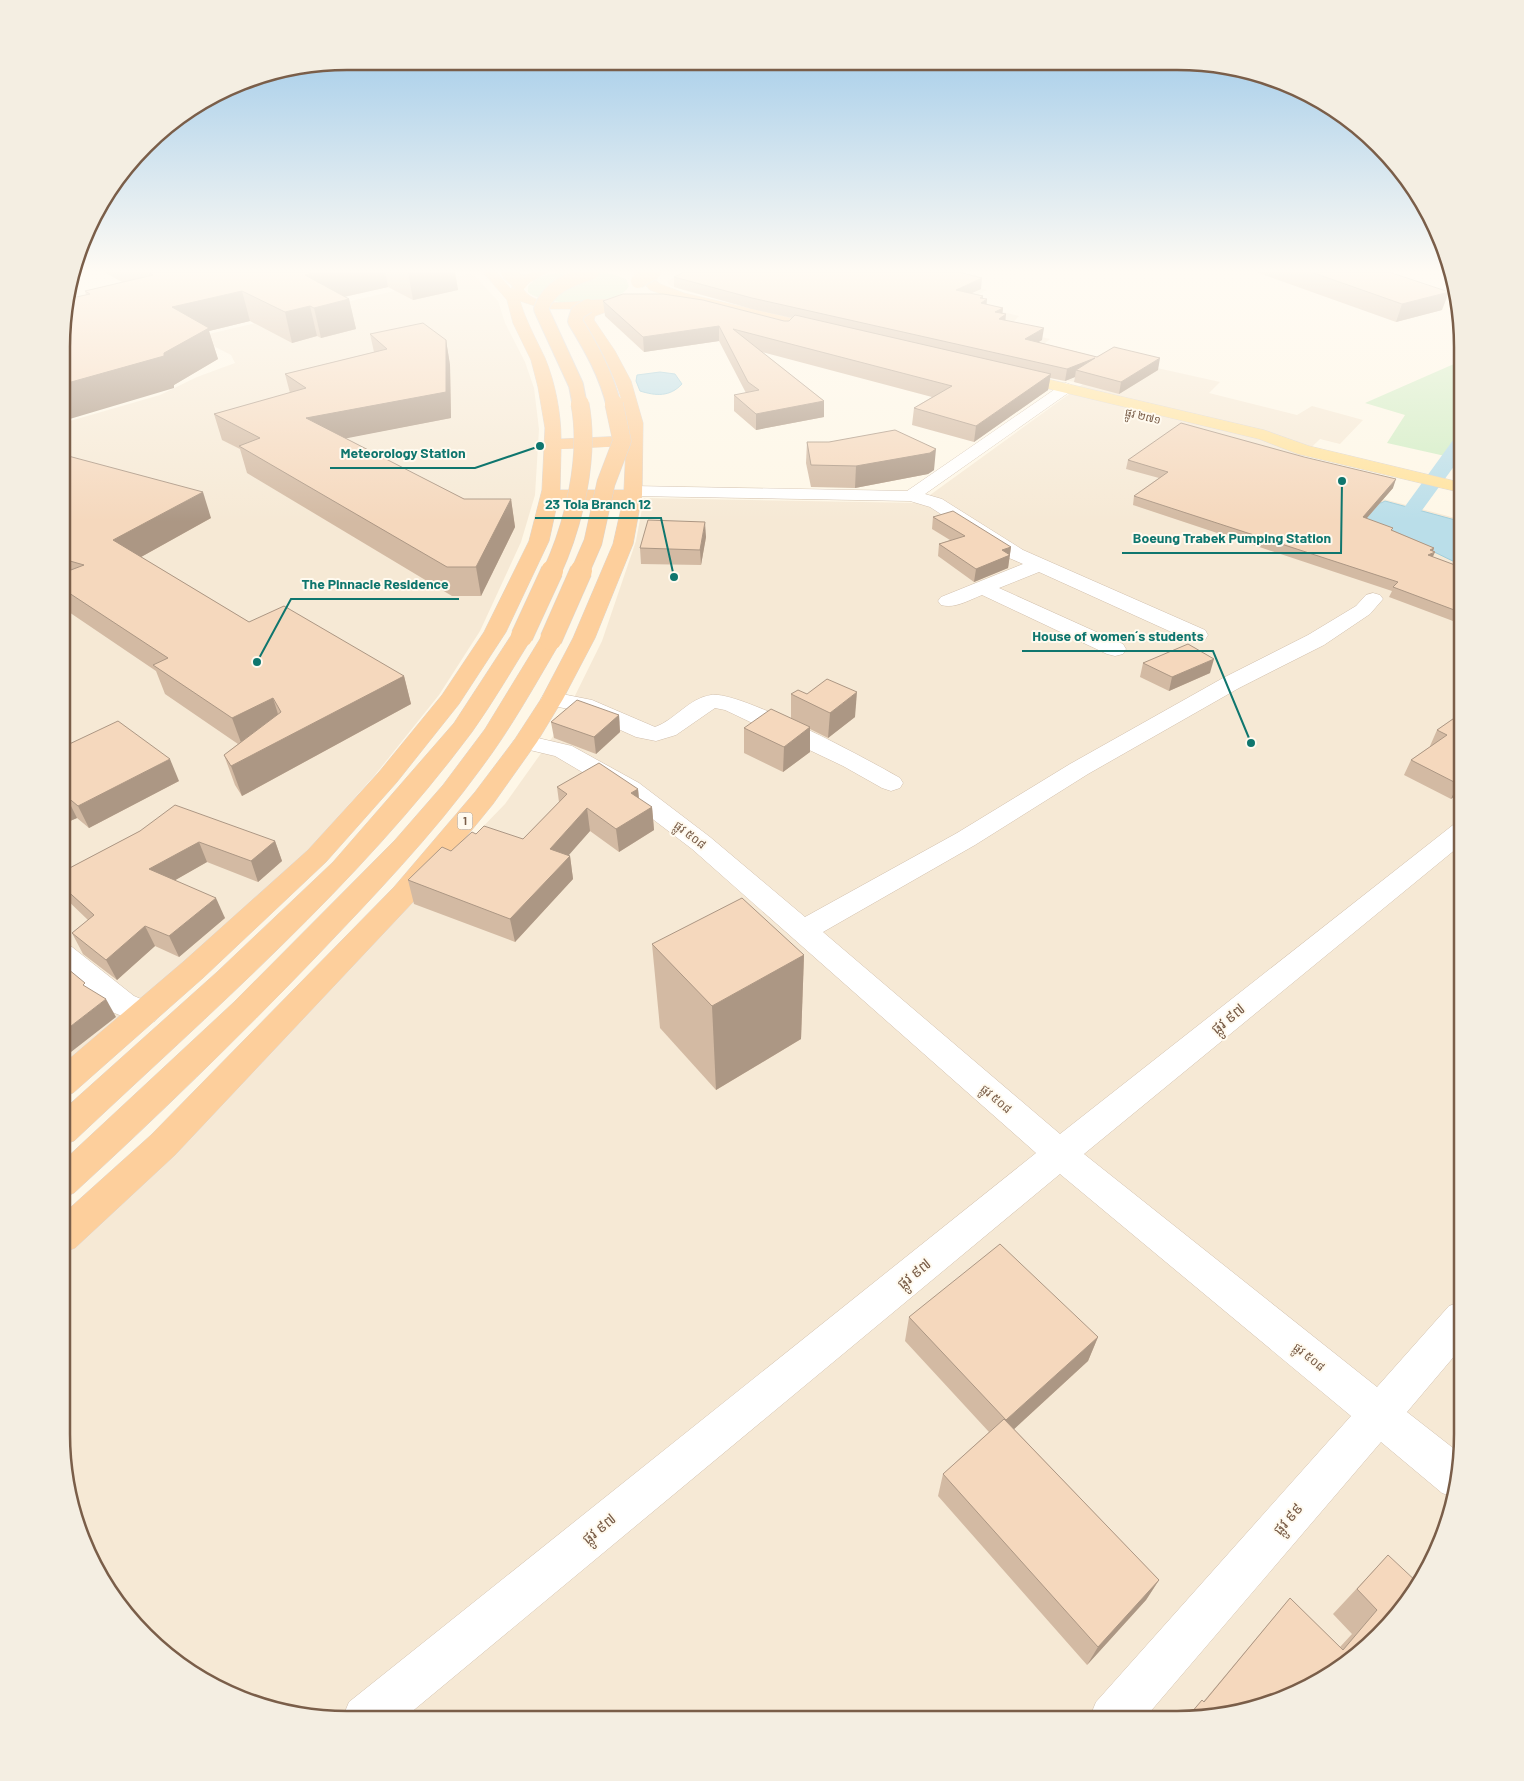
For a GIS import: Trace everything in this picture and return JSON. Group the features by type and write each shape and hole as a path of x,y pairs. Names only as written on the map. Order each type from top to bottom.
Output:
{"highway":[{"path":"70,1077 317,856 388,777 451,699 495,632 539,541 550,495 554,428 546,387 536,355"},
{"path":"547,355 561,386 567,426 567,443 579,483"},
{"path":"70,1123 227,980 343,868 463,727 522,636 565,543 579,483 584,425 576,385 563,355"},
{"path":"581,355 590,376 599,408"},
{"path":"70,1176 263,993 377,877 452,789 495,732 551,639 593,542 606,483 622,441 620,423 608,382 596,355"},
{"name":"1","path":"70,1230 163,1145 404,894 484,798 525,742 552,699 584,638 623,544 633,493 635,422 623,381 610,355"},
{"path":"603,424 606,483"},
{"path":"553,444 634,441"},
{"path":"550,495 633,493"}],"main road":[{"name":"ផ្លូវ ២៧១","path":"1000,377 1061,391 1255,444 1304,450 1454,486"}],"street":[{"path":"911,496 1061,391"},
{"path":"633,493 911,496 936,503 1016,554 1038,565 1197,635"},
{"path":"948,601 1038,565"},
{"path":"984,588 1116,649"},
{"path":"803,932 966,839 1080,769 1231,683 1316,640 1363,610 1373,599"},
{"path":"552,699 584,705 644,732 656,734 668,730 709,702 717,701 733,705 827,749 891,784"},
{"name":"ផ្លូវ ៥០៨","path":"525,742 563,751 630,789 701,843 1060,1154 1451,1473"},
{"name":"ផ្លូវ ៩៧","path":"376,1711 1060,1154 1454,837"},
{"path":"70,961 123,1004 144,1012"},
{"name":"ផ្លូវ ៩៩","path":"1120,1711 1454,1328"}],"shaded area":[{"path":"231,355 521,355 534,388 539,429 535,495 521,542 480,631 439,695 375,775 294,866 70,1066 70,421 160,395 197,377 235,363"},
{"path":"959,355 1053,355 1091,364 1103,356 1220,382 1209,393 1297,415 1312,406 1363,420 1340,444 1320,439 1285,473 1454,518 1454,1434 1452,1470 1445,1506 1425,1557 1397,1603 1387,1614 1297,1683 1249,1702 1213,1709 1177,1711 347,1711 311,1709 275,1702 241,1690 208,1674 178,1654 151,1630 127,1603 99,1557 79,1506 72,1470 70,1434 70,1242 231,1086 505,804 559,728 602,641 636,541 644,498 919,503 1083,384"}],"green space":[{"path":"1454,364 1454,458 1387,443 1405,415 1365,403"}],"water":[{"path":"660,372 675,374 682,384 673,391 662,394 640,391 636,381 637,375"},
{"path":"1359,498 1381,503 1385,501 1454,520 1454,562 1383,527 1330,507"}],"building":[{"path":"70,355 164,356 70,382"},
{"path":"362,355 446,355 446,392 306,418 464,499 511,499 476,567 447,567 239,446 260,438 214,414 306,388 285,374"},
{"path":"734,355 766,355 824,401 756,414 734,395 759,390 748,382"},
{"path":"833,355 969,355 1051,374 976,426 914,408 952,386"},
{"path":"1005,355 1089,355 1097,357 1100,355 1148,355 1160,358 1121,382 1076,370 1095,358 1067,369"},
{"path":"1181,423 1304,457 1396,479 1363,517 1393,528 1391,530 1434,548 1430,550 1435,552 1428,555 1454,565 1454,610 1393,587 1398,582 1134,496 1168,472 1128,460"},
{"path":"895,430 936,449 930,453 856,466 811,465 807,442 829,442"},
{"path":"70,456 203,492 113,540 249,622 284,606 404,676 231,766 224,755 281,712 273,698 232,718 153,665 168,658 70,594 70,570 84,565 70,561"},
{"path":"953,511 1011,547 1002,550 1010,555 976,569 939,544 965,536 933,517"},
{"path":"648,520 705,522 700,550 640,548"},
{"path":"1188,644 1214,659 1172,677 1143,663"},
{"path":"827,679 857,692 830,713 791,694 798,690 807,694"},
{"path":"577,700 619,715 594,737 551,722"},
{"path":"771,709 810,727 784,747 744,728"},
{"path":"1454,718 1454,782 1411,760 1447,735 1437,730"},
{"path":"118,721 170,759 78,806 70,799 70,744"},
{"path":"599,763 638,789 631,793 652,807 616,829 587,808 550,849 570,856 510,919 408,880 442,847 451,851 472,832 476,834 484,826 523,839 567,794 557,787"},
{"path":"175,805 275,841 251,861 199,842 149,869 216,898 169,936 145,926 106,960 72,933 94,915 70,893 70,868 140,831"},
{"path":"742,898 804,955 712,1006 652,944"},
{"path":"70,971 85,983 83,985 106,999 70,1027"},
{"path":"1000,1244 1098,1337 1006,1420 909,1317"},
{"path":"1004,1419 1159,1580 1098,1647 943,1474"},
{"path":"1388,1555 1413,1579 1397,1603 1373,1630 1346,1654 1316,1674 1283,1690 1249,1702 1213,1709 1194,1710 1202,1700 1204,1702 1290,1598 1343,1650 1377,1610 1357,1589"}],"waterway":[{"path":"1413,509 1454,452"}],"place":[{"name":"Meteorology Station","path":"540,446"},
{"name":"Boeung Trabek Pumping Station","path":"1342,481"},
{"name":"23 Tola Branch 12","path":"674,577"},
{"name":"The Pinnacle Residence","path":"257,662"},
{"name":"House of women´s students","path":"1251,743"}]}
